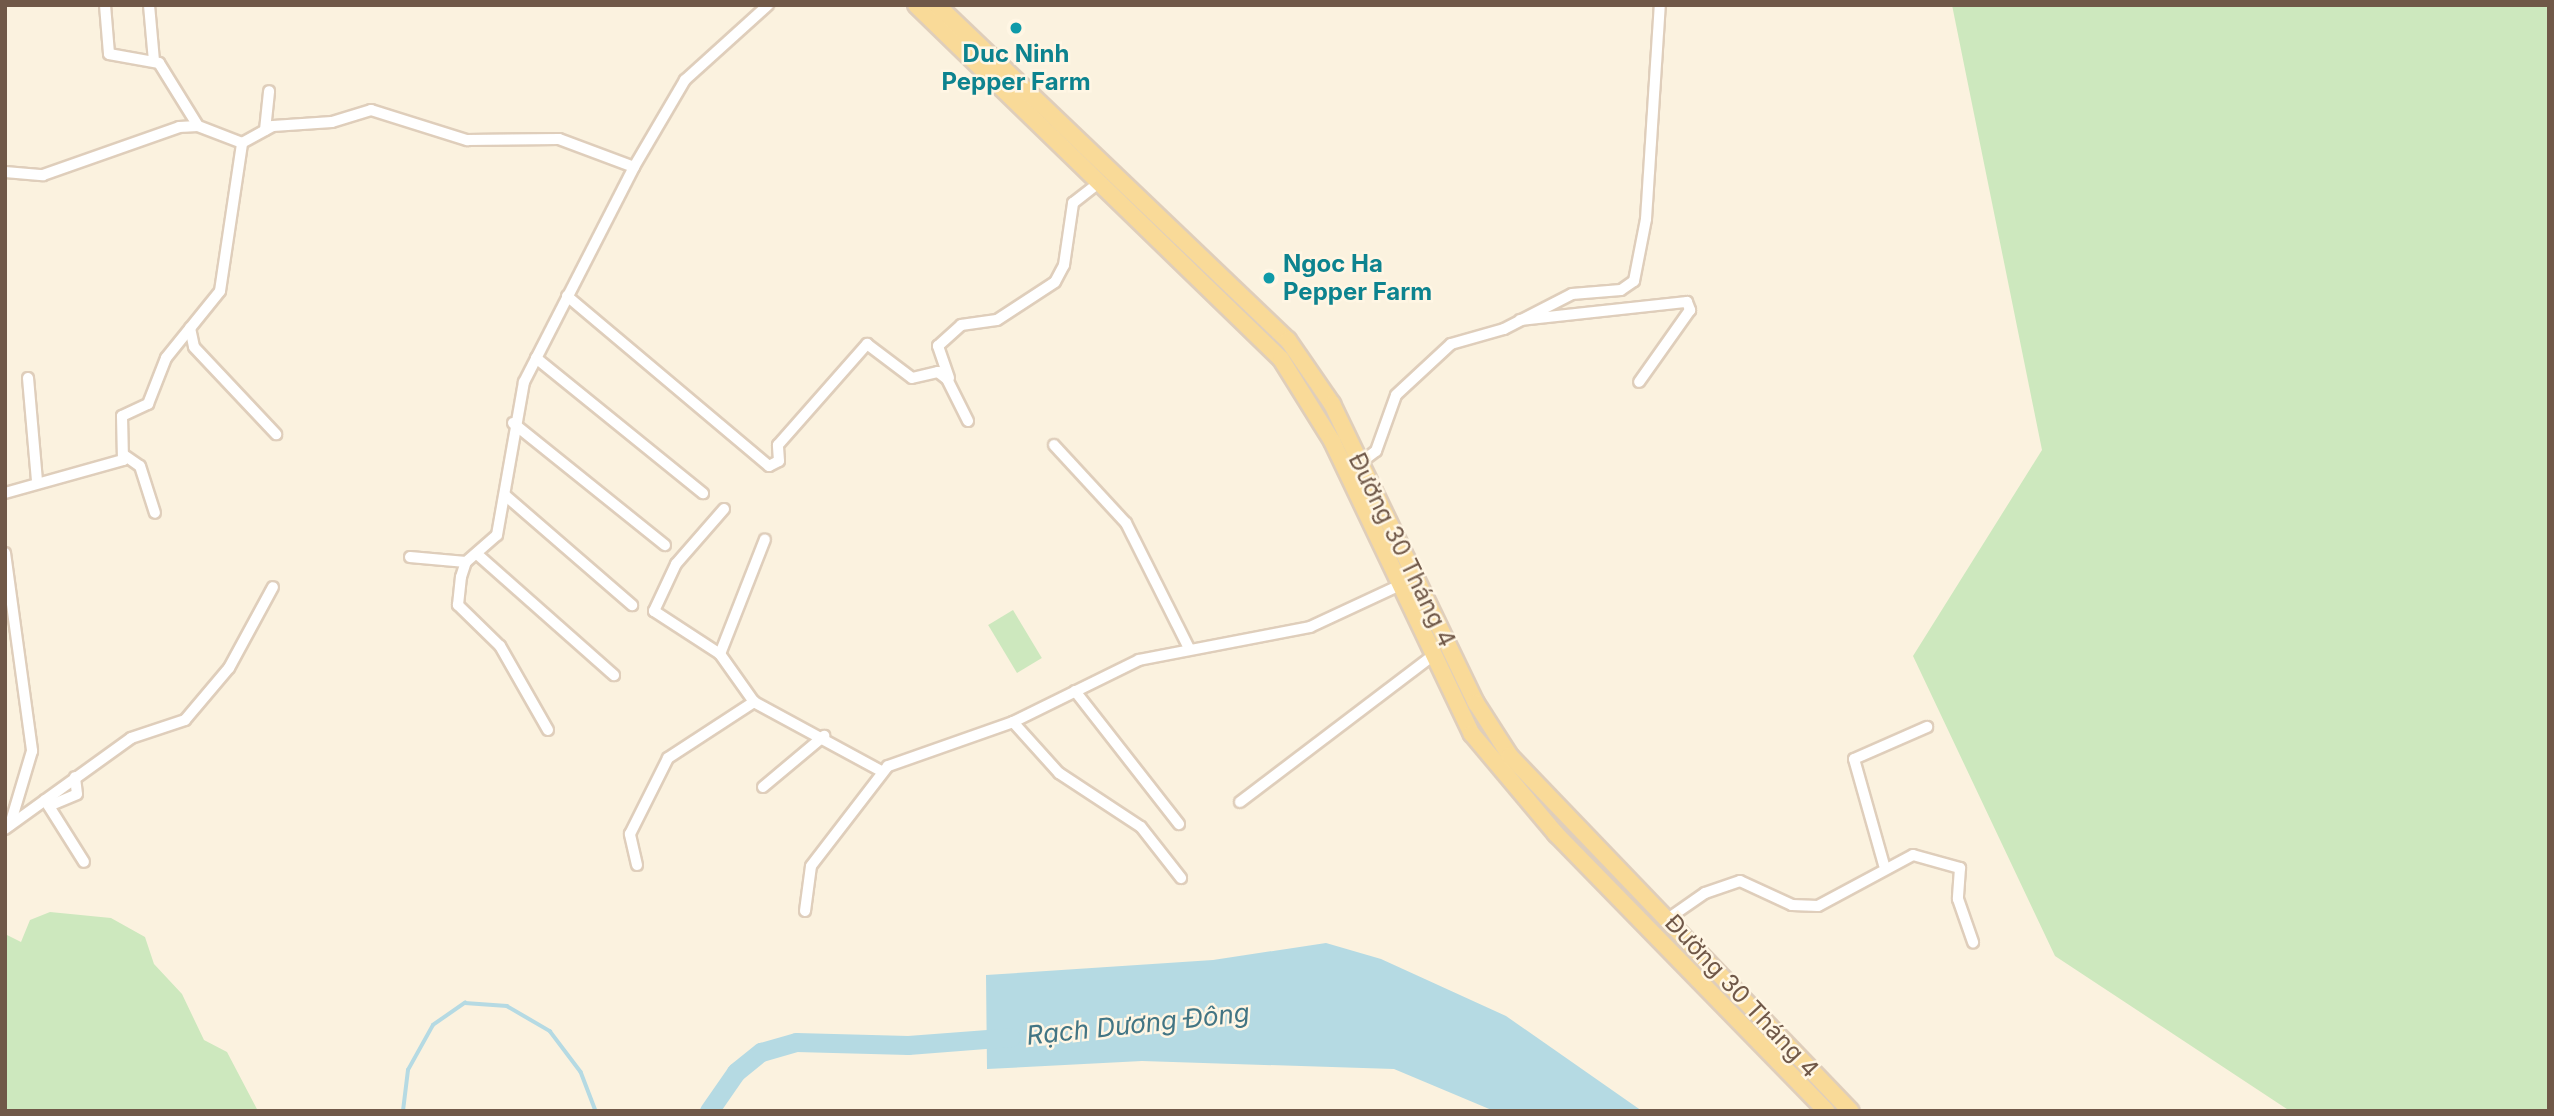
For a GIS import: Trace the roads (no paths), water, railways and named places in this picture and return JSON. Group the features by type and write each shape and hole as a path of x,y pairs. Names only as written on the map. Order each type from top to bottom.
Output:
{"main road":[{"name":"Đường 30 Tháng 4","path":"916,5 1100,182 1145,214 1260,310 1315,377 1360,463 1434,655 1472,734 1556,834 1826,1111"},
{"name":"Đường 30 Tháng 4","path":"937,5 1145,214 1246,323 1308,400 1407,582 1503,746 1568,822 1670,918 1760,1018 1850,1111"},
{"path":"1246,323 1260,310"},
{"path":"1556,834 1568,822"},
{"path":"1746,1030 1760,1018"}],"street":[{"path":"105,5 109,54 154,61"},
{"path":"149,5 154,61 198,126"},
{"path":"410,557 466,562 497,535 506,496 513,423 536,358 567,296 634,167 685,80 768,5"},
{"path":"1360,463 1376,451 1396,395 1440,352 1520,320 1572,294 1629,286 1638,274 1660,5"},
{"path":"265,130 269,91"},
{"path":"242,143 265,130 380,111 437,135 485,142 559,139 634,167"},
{"path":"5,172 43,175 113,145 198,126 242,143"},
{"path":"5,493 37,480 107,461 118,464 124,455 122,416 148,404 158,370 220,292 242,143"},
{"path":"968,421 937,347 961,326 997,320 1055,282 1064,265 1073,203 1100,182"},
{"path":"567,296 769,466 779,461 778,445 867,344 912,378 938,372 950,382"},
{"path":"1520,320 1687,302 1690,310 1639,382"},
{"path":"190,328 194,347 276,434"},
{"path":"536,358 703,493"},
{"path":"28,378 37,480"},
{"path":"513,423 664,545"},
{"path":"1055,445 1126,523 1189,648"},
{"path":"124,455 140,466 155,513"},
{"path":"506,496 632,605"},
{"path":"724,509 681,557 654,605 720,654 754,702 824,736 881,771"},
{"path":"720,654 765,539"},
{"path":"5,553 32,751 8,827"},
{"path":"477,554 614,675"},
{"path":"466,562 458,605 500,646 548,730"},
{"path":"804,911 811,866 881,771 1013,722 1139,660 1189,648 1310,627 1407,582"},
{"path":"8,827 47,803 75,777 131,738 185,720 229,667 273,587"},
{"path":"1240,802 1434,655"},
{"path":"1075,691 1180,824"},
{"path":"637,865 630,834 668,758 754,702"},
{"path":"1013,722 1059,773 1142,827 1181,878"},
{"path":"1884,865 1854,759 1927,727"},
{"path":"764,787 824,736"},
{"path":"47,803 85,862"},
{"path":"1670,918 1705,893 1740,881 1792,905 1818,906 1884,865 1913,855 1957,863 1958,899 1973,942"}],"water":[{"path":"1326,943 1381,959 1506,1016 1642,1111 1494,1111 1394,1069 1142,1061 987,1069 986,975 1213,960"}],"waterway":[{"path":"403,1111 408,1070 433,1025 465,1003 507,1006 550,1031 581,1072 596,1111"},
{"name":"Rạch Dương Đông","path":"709,1111 736,1072 761,1052 796,1042 908,1045 1011,1037"}],"place":[{"name":"Duc Ninh Pepper Farm","path":"1016,28"},
{"name":"Ngoc Ha Pepper Farm","path":"1269,278"}]}
